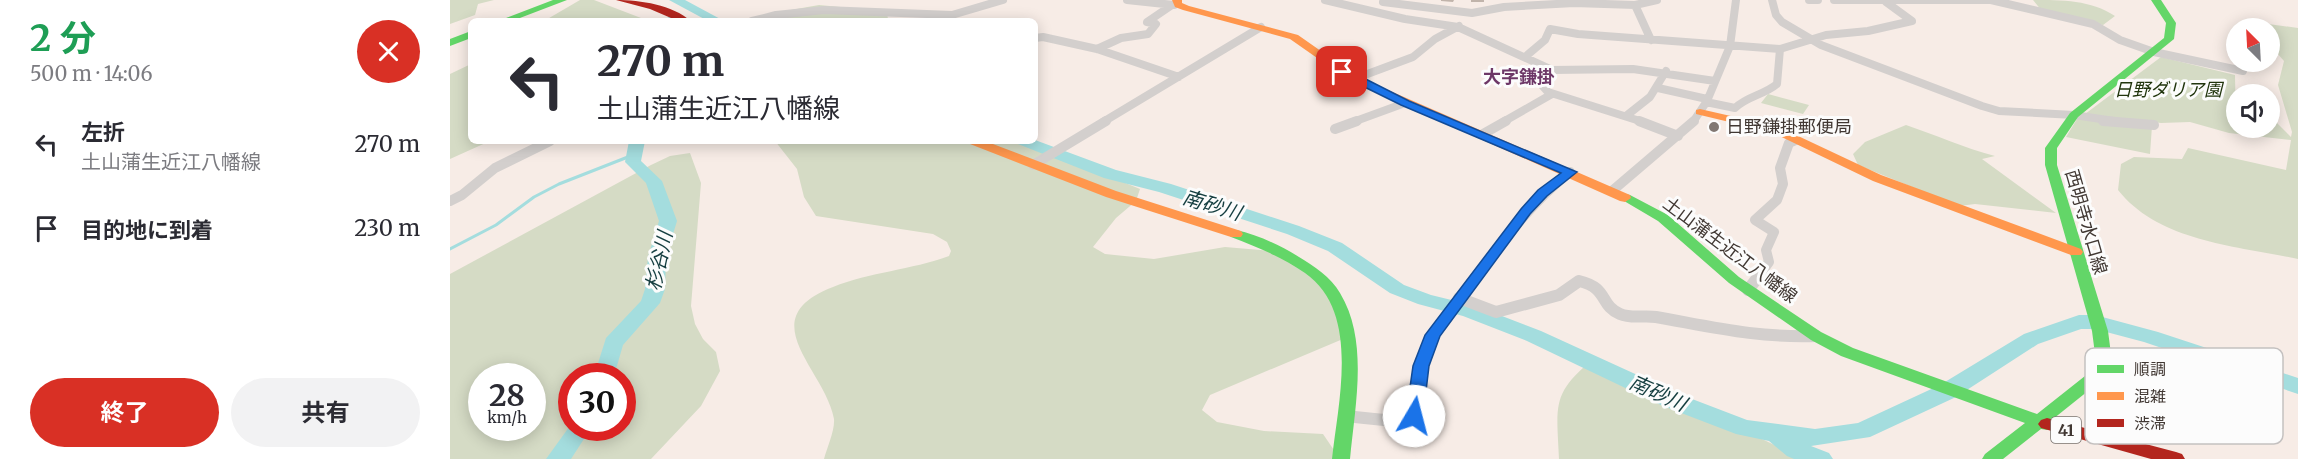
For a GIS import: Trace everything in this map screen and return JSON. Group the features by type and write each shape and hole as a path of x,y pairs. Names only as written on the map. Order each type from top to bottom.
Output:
{"main road":[{"path":"511,18 562,0"},
{"path":"621,0 653,8 678,18"},
{"name":"西明寺水口線","path":"2102,348 2100,331 2051,165 2051,148 2074,115 2169,39 2172,31 2170,18 2156,0"},
{"name":"土山蒲生近江八幡線","path":"1176,3 1294,37 1354,79 1612,191 1679,229 1734,280 1816,336 1847,352 2038,422 2085,435"},
{"path":"450,43 468,35"},
{"path":"1704,104 1769,127 1909,192 2076,252"},
{"path":"981,144 1033,165 1278,250 1316,272 1336,295 1349,325 1341,459"},
{"name":"西明寺水口線","path":"1991,459 2085,385"},
{"name":"土山蒲生近江八幡線","path":"2120,444 2176,459"}],"street":[{"path":"760,18 780,11 816,5 951,15 1003,0"},
{"path":"1127,0 1176,3"},
{"path":"1325,0 1387,16 1458,27 1552,70 1574,68 1666,71 1715,81"},
{"path":"1383,2 1472,13 1504,3 1635,5 1657,0"},
{"path":"1612,191 1691,125 1704,104 1730,46 1736,0"},
{"path":"1773,0 1776,15 1782,22 1810,39 1885,68 1910,81 1993,110 2074,115 2103,121 2154,125"},
{"path":"1809,0 1818,0"},
{"path":"1834,0 1886,2 1992,0 2092,24 2120,40 2154,52 2226,67"},
{"path":"1525,57 1545,40 1550,29 1780,50 1810,39 1868,31 1912,21 1886,2"},
{"path":"1097,48 1121,38 1148,34 1156,24 1147,22 1176,3"},
{"path":"1635,5 1651,40"},
{"path":"916,13 922,18"},
{"path":"1354,79 1413,57 1436,39 1458,27 1472,13"},
{"path":"1033,165 1261,27"},
{"path":"1038,38 1097,48 1179,77"},
{"path":"1658,88 1704,104 1735,108 1745,99 1773,88 1777,84 1780,50"},
{"path":"1552,70 1539,82 1552,94 1626,116 1678,136"},
{"path":"1626,116 1643,106 1658,88 1666,71"},
{"path":"1483,134 1552,94"},
{"path":"1335,129 1405,103"},
{"path":"1748,290 1769,262 1766,250 1774,232 1755,220 1777,200 1783,184 1780,168 1789,143 1796,140"},
{"path":"450,201 462,195 495,168 543,144"},
{"path":"1345,416 1413,423 1421,366 1433,335 1526,212 1543,193 1570,172"},
{"path":"1458,300 1496,312 1559,295 1579,281 1595,285 1610,305 1623,316 1647,316 1672,323 1756,335 1789,338 1816,336"}],"green space":[{"path":"450,0 494,0 478,4 475,15 450,24"},
{"path":"580,0 594,0 641,18 549,18"},
{"path":"2033,0 2086,4 2115,16 2103,25 2042,11"},
{"path":"819,5 883,11 888,17 765,18 785,11"},
{"path":"2280,26 2298,28 2298,259 2225,245 2177,231 2155,221 2135,207 2118,190 2121,164 2134,157 2182,159 2188,148 2286,170 2291,140 2273,138 2280,138 2280,126 2291,137 2292,132 2278,84 2284,61 2280,56"},
{"name":"日野ダリア園","path":"2161,57 2235,75 2235,84 2226,84 2226,132 2190,122 2161,123 2085,114"},
{"path":"468,65 468,144 483,144 450,159 450,74"},
{"path":"1768,94 1809,105 1803,114 1761,103"},
{"path":"2077,119 2152,126 2150,154 2066,137"},
{"path":"1906,125 1995,156 1982,159 2056,213 1975,204 1959,206 1858,165 1853,154 1865,142"},
{"path":"777,144 1030,144 1140,189 1136,201 1116,218 1093,247 1105,254 1154,259 1225,247 1272,251 1305,264 1342,302 1350,336 1210,395 1202,410 1217,422 1264,431 1323,434 1340,459 824,459 834,419 828,400 799,346 794,330 797,314 809,300 833,287 861,278 935,261 949,256 951,251 947,242 933,234 816,216 804,197 797,169"},
{"path":"690,153 701,183 691,306 695,324 703,339 716,352 720,371 701,406 651,459 450,459 450,274 670,156"},
{"path":"1595,358 1803,459 1559,459 1557,426 1559,402 1570,381"}],"waterway":[{"name":"南砂川","path":"675,0 712,18"},
{"name":"杉谷川","path":"608,363 613,343 650,303 655,289 657,257 668,221 654,181 633,162 636,144"},
{"name":"南砂川","path":"1032,144 1110,174 1165,188 1293,230 1335,247 1397,289 1425,300 1469,311 1534,336 1671,400 1744,428 1776,434"},
{"path":"450,249 496,225 534,197 559,184 633,155"},
{"name":"南砂川","path":"1776,434 1815,438 1862,431 1948,391 2031,339 2079,322 2095,322 2184,348"},
{"name":"南砂川","path":"2283,381 2298,386"},
{"path":"1776,434 1795,450 1821,459"},
{"name":"杉谷川","path":"558,459 571,441"}],"traffic: fast":[{"path":"511,18 562,0"},
{"path":"2102,348 2100,331 2051,165 2051,148 2074,115 2169,39 2171,23 2156,0"},
{"path":"450,43 468,35"},
{"path":"1625,198 1663,218 1734,280 1816,336 1847,352 2047,424"},
{"path":"1236,234 1281,252 1313,271 1333,293 1345,317 1349,345 1349,378 1341,459"},
{"path":"1991,459 2085,385"}],"traffic: slow":[{"path":"1177,0 1178,5 1186,8 1294,37 1354,79 1625,198"},
{"path":"1700,112 1775,129 1877,178 2076,252"},
{"path":"982,144 1111,194 1236,234"}],"traffic: jam":[{"path":"621,0 653,7 679,18"},
{"path":"2047,424 2085,434"},
{"path":"2121,444 2176,459"}],"place":[{"name":"日野鎌掛郵便局","path":"1714,127"}],"district":[{"name":"大字鎌掛","path":"1519,77"}],"route":[{"path":"1342,72 1405,103 1570,172 1543,193 1526,212 1433,335 1421,366 1414,416"}]}
